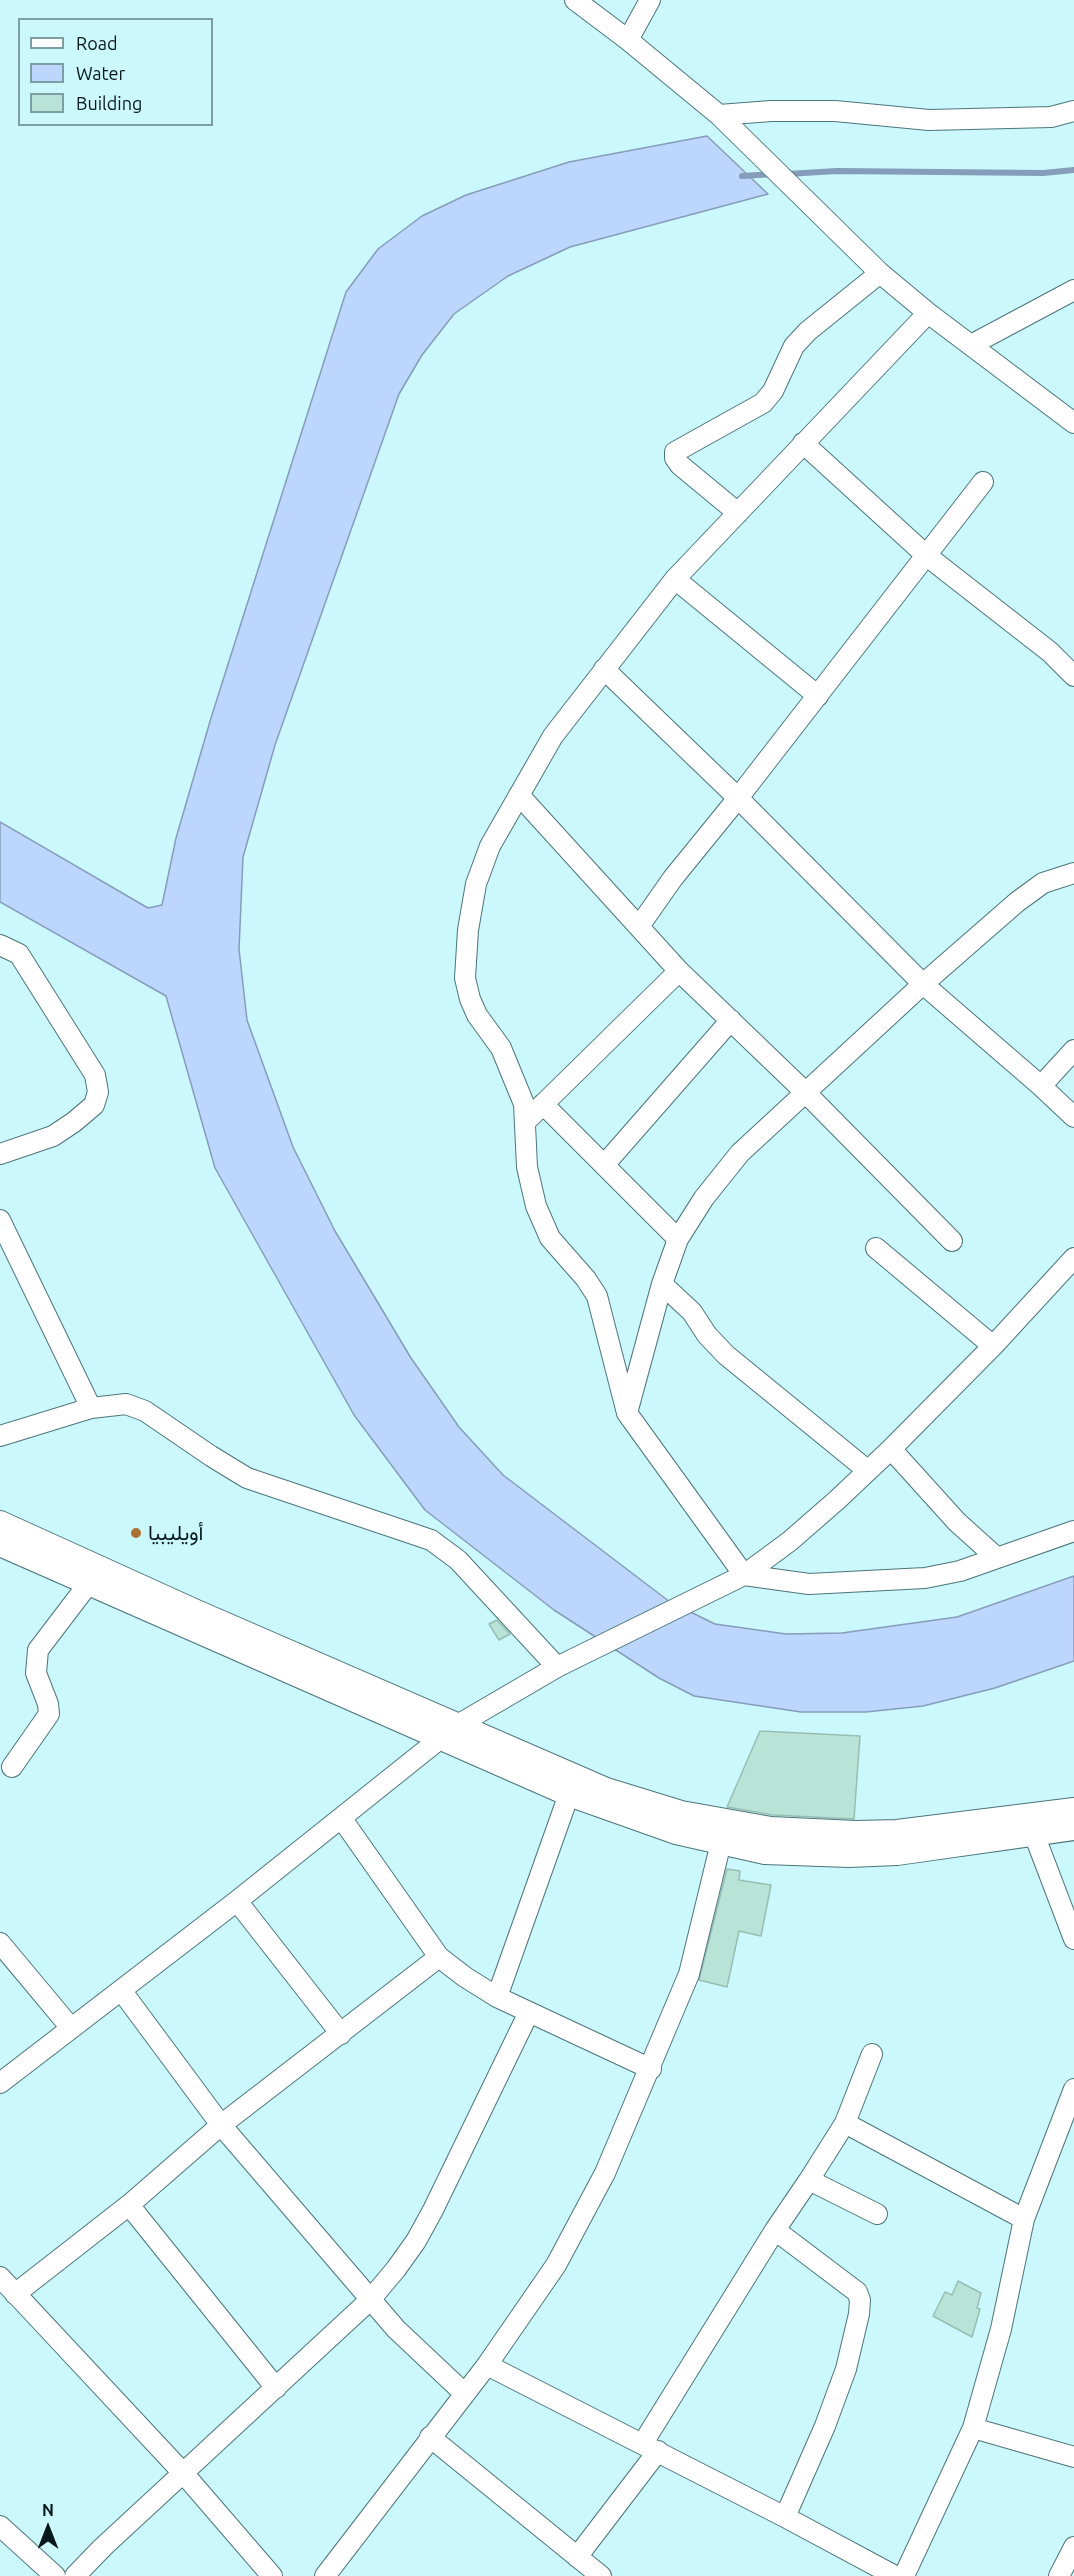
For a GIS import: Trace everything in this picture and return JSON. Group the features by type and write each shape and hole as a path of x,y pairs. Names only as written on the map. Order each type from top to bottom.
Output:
{"main road":[{"path":"0,1523 449,1732 569,1794 647,1823 723,1832 771,1829 815,1832 897,1832 1030,1825 1074,1828"},
{"path":"0,1544 449,1732 606,1790 681,1813 723,1832"},
{"path":"1030,1825 1074,1810"}],"street":[{"path":"575,0 628,40 723,120 880,273 928,313 1074,423"},
{"path":"628,40 650,0"},
{"path":"723,120 771,111 835,111 929,120 1051,117 1074,111"},
{"path":"738,513 681,465 675,458 675,452 763,403 773,391 794,346 808,331 880,273"},
{"path":"971,345 1074,290"},
{"path":"928,313 675,579 553,736 490,846 476,884 468,930 465,978 477,1015 501,1048 524,1104 527,1167 536,1206 550,1238 586,1279 597,1296 627,1413 744,1575 809,1584 925,1578 960,1571 1074,1531"},
{"path":"803,443 927,556 1050,652 1074,676"},
{"path":"640,925 673,878 818,696 983,482"},
{"path":"675,579 818,696"},
{"path":"604,669 738,798 923,984 1074,1117"},
{"path":"519,795 680,971 806,1092 952,1241"},
{"path":"627,1413 662,1284 678,1239 704,1198 740,1153 923,984 1017,902 1043,883 1070,881"},
{"path":"0,945 19,954 95,1075 98,1092 94,1105 53,1136 0,1154"},
{"path":"526,1121 680,971"},
{"path":"605,1164 731,1020"},
{"path":"1041,1086 1074,1050"},
{"path":"543,1104 678,1239"},
{"path":"0,1220 90,1408"},
{"path":"876,1248 993,1346"},
{"path":"0,2083 342,1819 449,1732 557,1667 744,1575 790,1541 891,1449 993,1346 1074,1258"},
{"path":"662,1284 692,1312 707,1335 726,1355 867,1470"},
{"path":"0,1436 90,1408 126,1404 145,1411 248,1478 408,1530 430,1540 458,1560 557,1667"},
{"path":"891,1449 957,1522 997,1558"},
{"path":"12,1767 49,1714 48,1704 36,1673 38,1650 89,1583"},
{"path":"497,1997 569,1794"},
{"path":"342,1819 439,1957 497,1997 651,2069"},
{"path":"1030,1825 1074,1939"},
{"path":"325,2576 487,2365 556,2265 605,2173 651,2069 689,1974 723,1832"},
{"path":"237,1901 341,2034"},
{"path":"0,1943 71,2028"},
{"path":"15,2294 129,2205 221,2125 439,1957"},
{"path":"121,1990 221,2125 370,2300 396,2329 465,2394"},
{"path":"75,2576 103,2547 370,2300 403,2260 434,2210 529,2012"},
{"path":"578,2557 650,2447 775,2230 845,2123 872,2054"},
{"path":"904,2576 973,2428 1001,2329 1024,2219 1072,2100"},
{"path":"845,2123 1024,2219"},
{"path":"809,2180 876,2214"},
{"path":"129,2205 276,2388"},
{"path":"775,2230 857,2292 860,2301 846,2369 825,2426 785,2517"},
{"path":"0,2277 184,2474 272,2576"},
{"path":"487,2365 650,2447 895,2576"},
{"path":"973,2428 1074,2457"},
{"path":"430,2437 601,2576"},
{"path":"0,2526 55,2576"},
{"path":"1059,2576 1074,2547"}],"water":[{"path":"707,136 768,194 570,247 508,276 454,314 422,355 399,394 275,745 243,857 239,949 247,1020 293,1147 335,1231 411,1358 459,1427 503,1475 670,1602 715,1624 786,1634 842,1633 957,1617 1074,1576 1074,1661 995,1688 923,1706 866,1712 801,1712 694,1696 659,1678 554,1610 425,1510 354,1415 215,1168 166,996 0,902 0,822 148,908 162,905 176,838 211,718 346,292 378,249 422,216 466,195 569,162"}],"building":[{"path":"497,1620 510,1634 499,1640 489,1624"},
{"path":"760,1731 860,1736 854,1819 773,1815 727,1807"},
{"path":"727,1869 740,1871 739,1880 771,1885 761,1936 739,1931 727,1987 699,1980"},
{"path":"958,2281 981,2293 977,2308 980,2309 972,2337 933,2316 945,2292 952,2295"}],"waterway":[{"path":"787,174 837,171 1043,173 1074,170"},
{"path":"742,176 774,174"}],"place":[{"name":"أويليبيا","path":"136,1533"}]}
